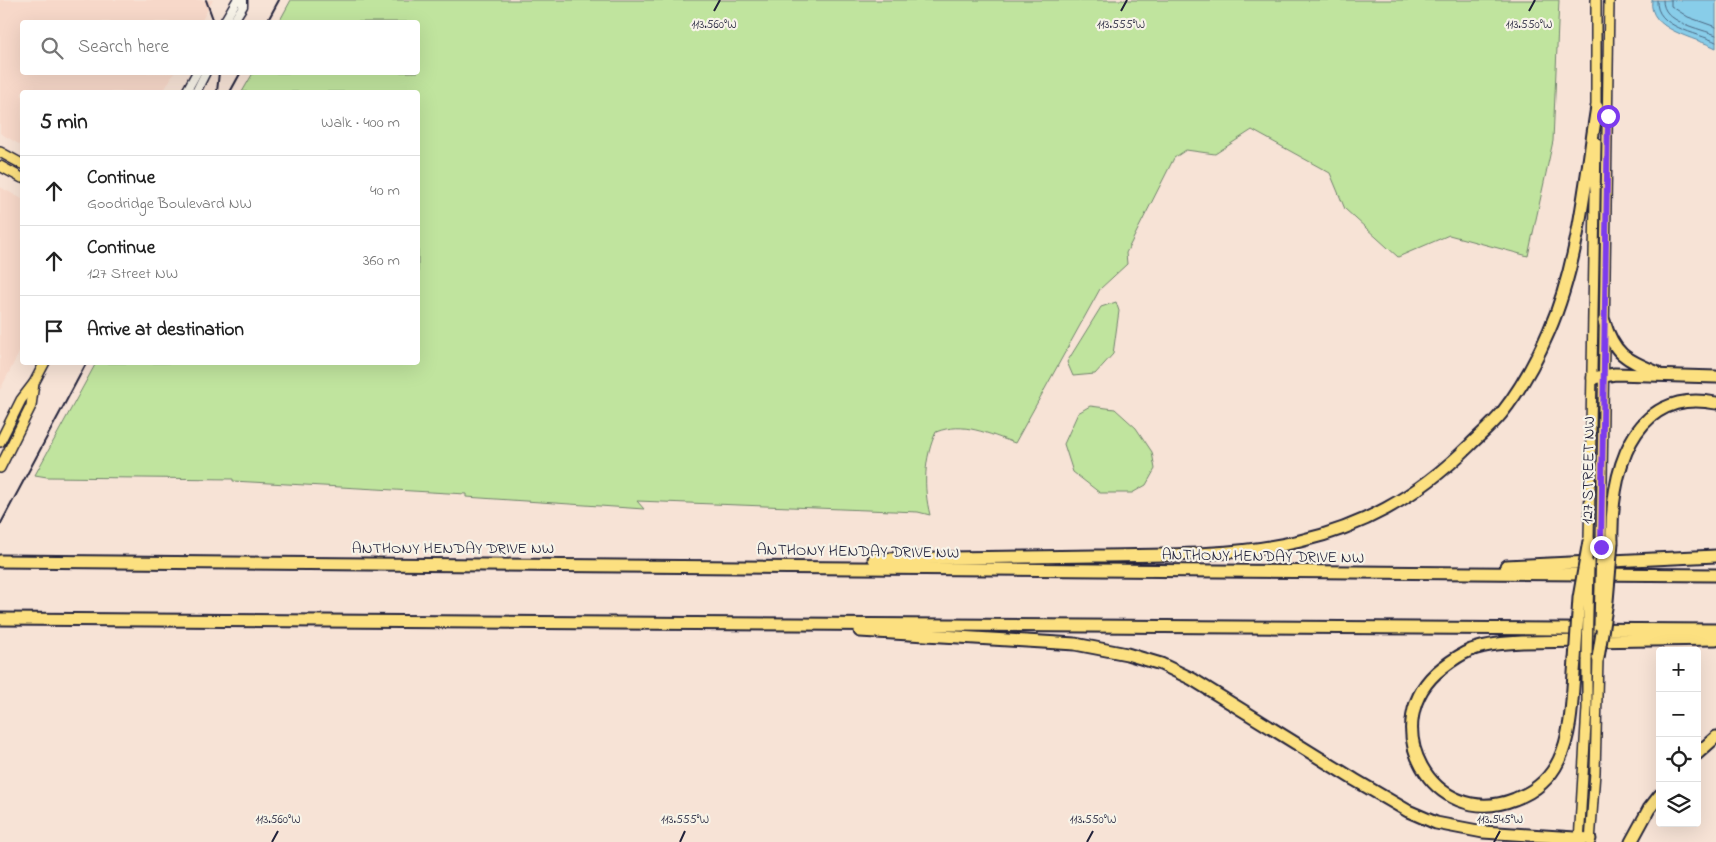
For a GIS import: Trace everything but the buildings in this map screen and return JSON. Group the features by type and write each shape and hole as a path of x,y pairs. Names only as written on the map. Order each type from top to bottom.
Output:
{"highway":[{"path":"785,566 840,560 1200,555 1275,547 1305,540 1339,531 1388,509 1438,475 1462,453 1501,414 1531,367 1549,332 1570,267 1597,107"},
{"path":"1604,321 1609,338 1620,354 1631,362 1662,374"},
{"path":"1598,377 1662,374 1716,377"},
{"path":"1593,658 1607,601 1606,544 1611,528 1619,468 1623,455 1635,433 1650,417 1673,404 1695,401 1716,403"},
{"path":"1589,541 1579,598 1575,660 1565,741 1560,759 1551,774 1540,785 1504,804 1483,806 1464,803 1437,788 1427,776 1415,751 1411,739 1412,714 1423,687 1436,673 1470,651 1492,645 1523,642 1716,639"},
{"path":"1384,572 1716,556"},
{"name":"ANTHONY HENDAY DRIVE NW","path":"0,561 1716,574"},
{"path":"0,619 1716,630"},
{"path":"768,623 852,631 1075,644 1127,654 1161,664 1192,679 1408,811 1444,825 1494,833 1585,841"},
{"path":"1701,750 1716,737"},
{"path":"1630,842 1656,800"},
{"path":"1494,833 1530,842"}],"main road":[{"name":"127 STREET NW","path":"1596,0 1598,377 1606,544"},
{"name":"127 STREET NW","path":"1585,841 1595,772 1589,541 1598,377 1604,321 1609,0"},
{"path":"0,152 20,163"},
{"path":"0,166 20,177"},
{"path":"0,442 21,400 34,383 43,365"},
{"path":"0,468 31,406 34,383"}],"street":[{"path":"225,20 236,0"},
{"path":"234,20 242,6 243,0"},
{"path":"187,90 195,75"},
{"path":"197,90 204,75"}],"shaded area":[{"path":"0,0 213,0 202,20 20,20 20,75 173,75 164,90 20,90 20,145 0,133"},
{"path":"0,187 20,198 20,351 0,390"}],"green space":[{"path":"291,0 1559,0 1553,141 1528,256 1449,235 1398,257 1345,209 1330,173 1252,130 1215,154 1186,150 1174,158 1126,253 1127,264 1100,289 1015,443 966,428 946,429 936,432 929,452 926,473 926,494 930,515 918,512 637,501 644,509 466,497 466,494 233,481 233,479 47,477 35,475 95,365 420,365 420,90 243,90 252,75 420,75 420,20 280,20"},
{"path":"1116,302 1119,311 1113,354 1095,374 1073,376 1067,362 1101,307"},
{"path":"1090,406 1115,409 1136,428 1152,452 1155,469 1146,485 1132,493 1100,493 1073,472 1064,444 1078,413"}],"water":[{"path":"1652,0 1716,0 1716,48 1675,32 1665,26 1657,19 1653,10"}],"railway":[{"path":"206,0 213,20"},
{"path":"268,20 279,0"},
{"path":"217,90 219,75"},
{"path":"231,90 239,75"},
{"path":"0,525 85,365"}],"route":[{"path":"1601,547 1608,116"}]}
